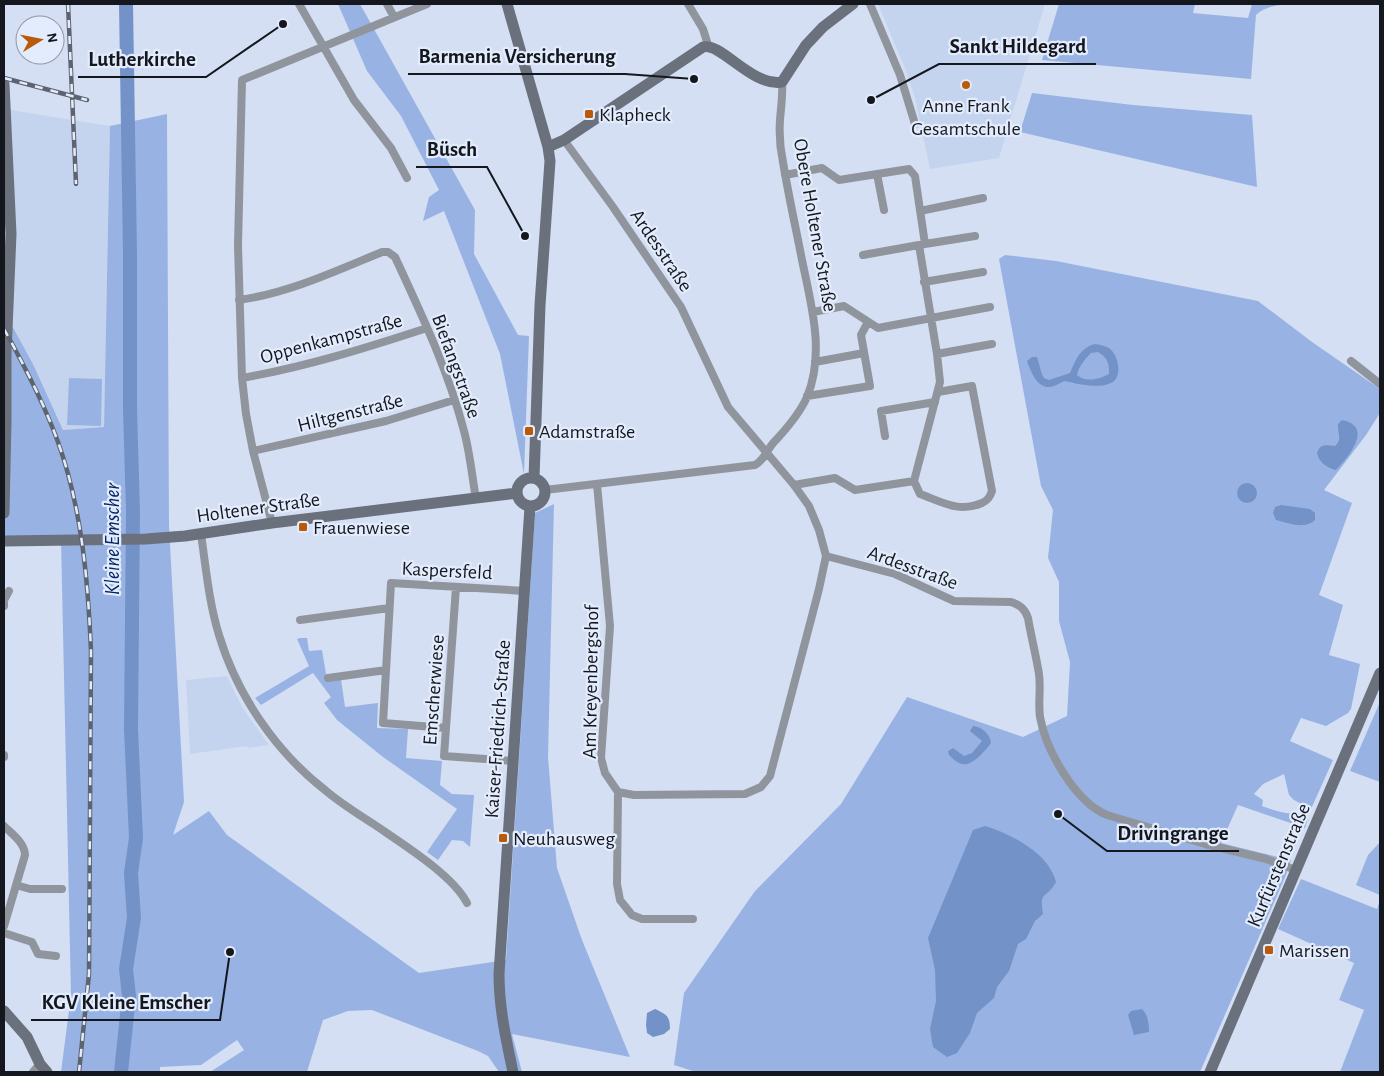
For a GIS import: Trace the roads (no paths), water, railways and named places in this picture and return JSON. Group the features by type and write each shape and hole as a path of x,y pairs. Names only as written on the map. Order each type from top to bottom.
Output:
{"main road":[{"path":"507,4 548,147 550,161 541,297 534,478"},
{"path":"548,147 564,140 704,46 708,45 716,48 740,67 758,78 778,83 782,82 806,45 823,27 853,4"},
{"path":"4,84 11,234 6,354 4,513"},
{"path":"534,478 542,482 545,490 542,502 530,507 522,504 517,493 517,489 522,481 534,478"},
{"name":"Holtener Straße","path":"4,541 146,539 201,534 272,523 517,493"},
{"name":"Kaiser-Friedrich-Straße","path":"513,1072 499,1000 499,974 530,507"},
{"name":"Kurfürstenstraße","path":"1210,1072 1380,673"},
{"path":"4,1012 27,1037 40,1070"}],"street":[{"path":"299,4 354,100 391,148 407,178"},
{"path":"387,4 394,17"},
{"path":"272,523 252,451 242,378 238,245 242,80 426,4"},
{"path":"688,4 703,29 708,45"},
{"path":"870,4 900,75 915,124"},
{"name":"Obere Holtener Straße","path":"767,453 772,444 790,424 807,396 815,362 816,337 813,312 785,175 780,141 782,82"},
{"name":"Ardesstraße","path":"564,140 613,207 681,307 728,407 794,485 809,506 826,556 895,574 954,601 1011,602 1018,605 1026,612 1028,618 1039,676 1040,716 1048,742 1064,772 1084,800 1098,812 1107,815 1205,844 1266,859 1296,870"},
{"path":"785,175 822,168 839,180 908,169 915,176 920,211 924,282 940,382 914,481 920,494 960,508 972,507 987,500 991,496 992,491 972,386 938,392"},
{"path":"877,174 884,210"},
{"path":"920,211 983,198"},
{"path":"863,255 976,236"},
{"name":"Biefangstraße","path":"239,300 254,298 288,288 382,252 388,252 395,256 427,328 454,400 468,448 476,499"},
{"path":"924,282 983,272"},
{"path":"813,312 844,306 878,328 990,307"},
{"path":"807,396 870,386 861,335 868,322"},
{"name":"Oppenkampstraße","path":"242,378 273,373 320,361 427,328"},
{"path":"937,354 992,344"},
{"path":"815,362 864,353"},
{"path":"1351,361 1380,384"},
{"name":"Hiltgenstraße","path":"252,451 386,421 454,400"},
{"path":"886,436 881,411 936,402"},
{"path":"545,490 754,465 762,461 767,453"},
{"path":"794,485 835,478 855,490 914,481"},
{"name":"Am Kreyenbergshof","path":"597,484 610,626 602,758 605,773 618,792"},
{"path":"201,534 210,600 225,652 246,699 272,737 298,766 324,790 420,857 454,886 467,903"},
{"path":"693,919 642,919 632,915 620,900 617,884 618,792 634,795 739,795 762,787 770,776 826,556"},
{"name":"Kaspersfeld","path":"446,728 383,723 391,583 525,591"},
{"name":"Emscherwiese","path":"456,587 444,756 513,761"},
{"path":"4,606 4,600 9,591"},
{"path":"300,620 389,608"},
{"path":"328,678 386,670"},
{"path":"4,826 25,850 4,926"},
{"path":"16,885 30,889 62,889"},
{"path":"4,933 32,942 38,954 56,956"}],"waterway":[{"name":"Kleine Emscher","path":"121,1072 129,996 126,969 134,918 131,873 136,838 131,729 133,511 130,409 130,254 126,4"}],"railway":[{"path":"68,4 76,184"},
{"path":"4,78 87,100"},
{"path":"4,329 33,384 58,442 73,493 86,572 91,651 89,974 79,1072"}],"place":[{"name":"Lutherkirche","path":"283,24"},
{"name":"Barmenia Versicherung","path":"694,79"},
{"name":"Anne Frank Gesamtschule","path":"966,85"},
{"name":"Sankt Hildegard","path":"871,100"},
{"name":"Klapheck","path":"589,114"},
{"name":"Büsch","path":"525,236"},
{"name":"Adamstraße","path":"529,431"},
{"name":"Frauenwiese","path":"303,527"},
{"name":"Drivingrange","path":"1058,814"},
{"name":"Neuhausweg","path":"503,838"},
{"name":"Marissen","path":"1269,950"},
{"name":"KGV Kleine Emscher","path":"230,952"}]}
